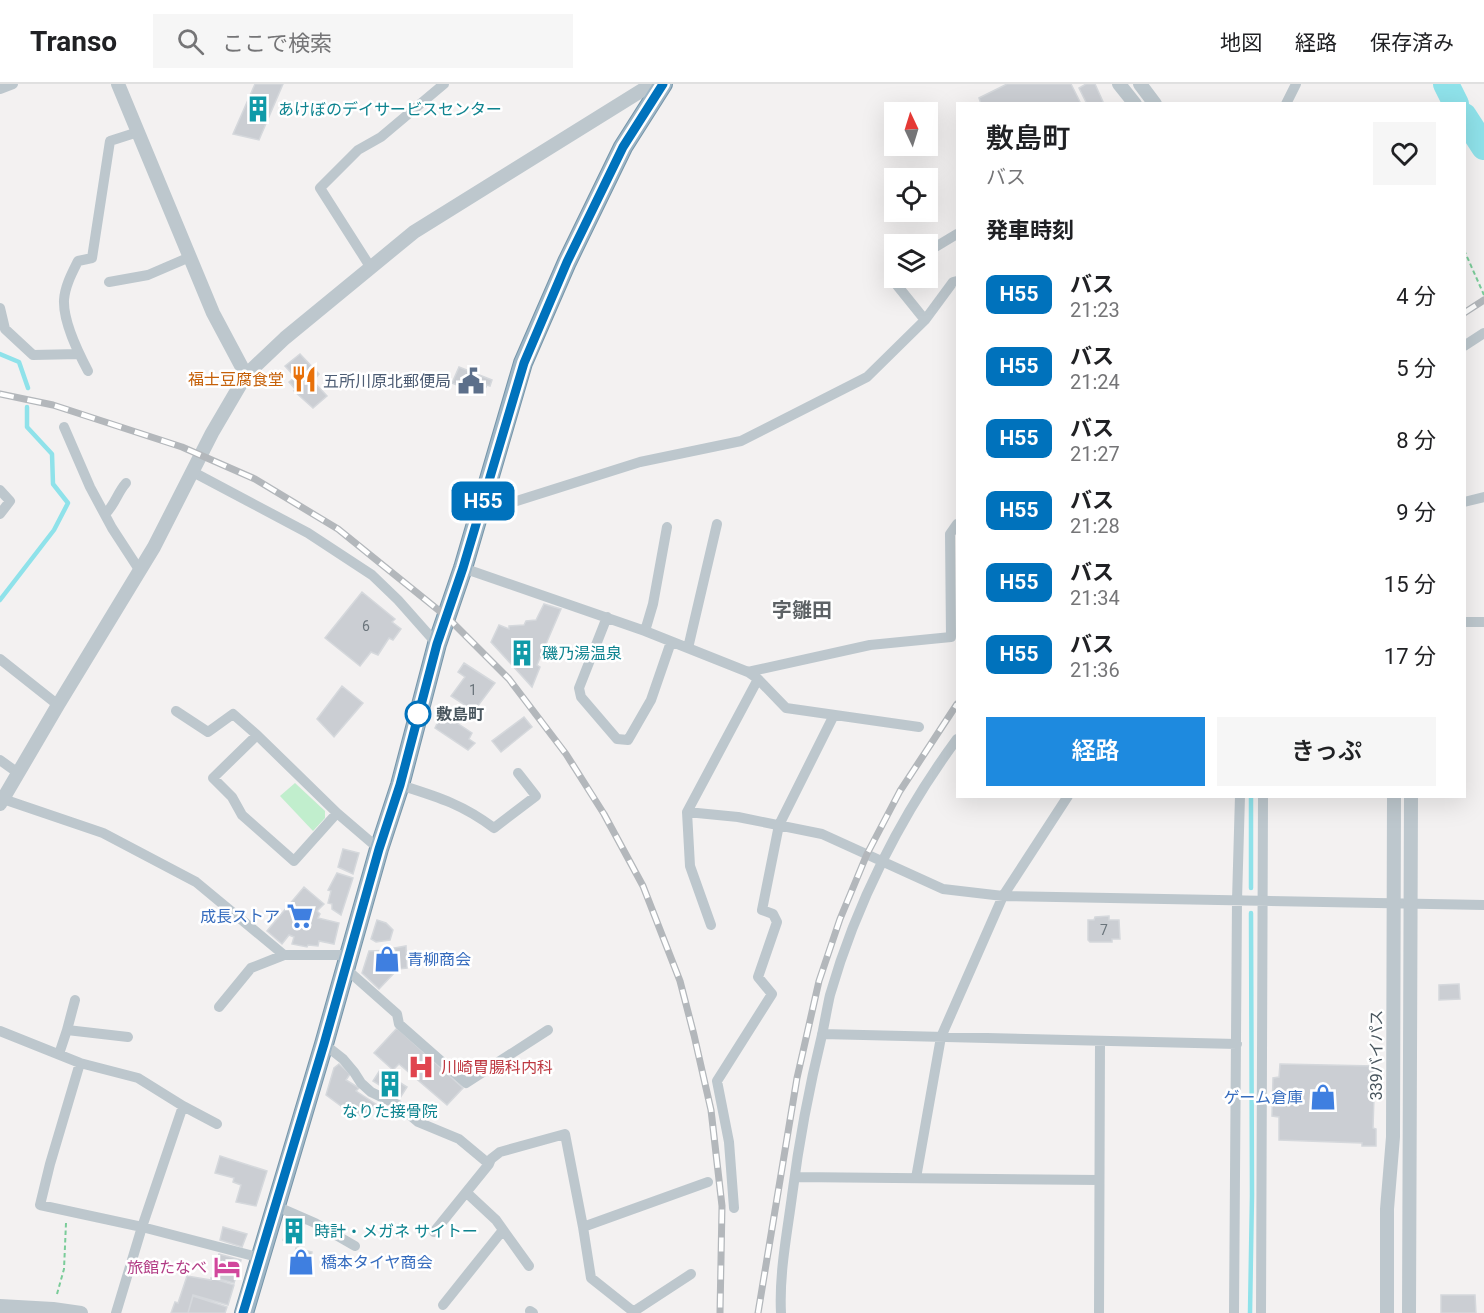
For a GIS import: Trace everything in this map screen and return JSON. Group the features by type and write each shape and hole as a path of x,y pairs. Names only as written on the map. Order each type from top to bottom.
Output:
{"highway":[{"path":"243,1313 324,1044 379,849 400,785 437,644 463,568 528,353 567,262 623,147 663,84"}],"street":[{"path":"0,89 13,84"},
{"path":"118,84 213,313 246,375"},
{"path":"370,268 320,188 358,150 381,137 444,84"},
{"path":"284,955 196,882 103,833 2,802 140,571 194,472 212,433 246,375 285,338 414,232 652,84"},
{"path":"1119,84 1133,102"},
{"path":"1140,84 1154,102"},
{"path":"1287,102 1296,84"},
{"path":"88,371 70,330 64,301 70,277 78,261 92,258 110,141 138,132"},
{"path":"938,245 956,235"},
{"path":"110,282 148,275 190,257"},
{"path":"479,513 640,462 741,441 867,377 925,320 953,282 956,281"},
{"path":"899,288 925,320"},
{"path":"0,308 5,329 33,356 79,354"},
{"path":"1466,345 1484,333"},
{"path":"64,427 90,487 140,571"},
{"path":"194,472 308,532 372,575 437,644"},
{"path":"105,514 114,505 120,490 126,483"},
{"path":"0,490 10,501 0,514"},
{"path":"1466,502 1484,497"},
{"path":"688,648 717,524"},
{"path":"748,672 870,645 951,637 950,534 956,525"},
{"path":"645,631 654,604 667,527"},
{"path":"463,568 607,617 748,672 786,708 919,727"},
{"path":"607,617 579,688 581,697 617,739 628,740 651,700 671,642"},
{"path":"1466,622 1484,622"},
{"path":"0,659 58,705"},
{"path":"711,925 690,866 687,812 758,680"},
{"path":"176,711 208,732 233,714 337,813 379,849"},
{"path":"734,1208 729,1142 717,1081 772,994 759,977 777,922 773,914 762,910 780,825 834,715"},
{"path":"257,735 213,778 232,797 242,815 294,861 337,813"},
{"path":"781,1313 780,1293 795,1177 812,1071 830,995 882,861 936,768 956,740"},
{"path":"0,760 18,773"},
{"path":"400,785 448,801 472,812 494,828 536,796 518,773"},
{"path":"916,1178 941,1038 1003,896 1067,798"},
{"path":"1234,1313 1240,798"},
{"path":"1261,1313 1263,798"},
{"name":"339バイパス","path":"1387,1313 1387,1209 1392,1137 1394,798"},
{"path":"1409,1313 1411,798"},
{"path":"687,812 738,817 822,834 943,889 1003,896 1484,905"},
{"path":"219,1007 251,968 284,955 347,962 397,1014 399,1024 466,1083 548,1030"},
{"path":"59,1054 75,1000"},
{"path":"67,1030 128,1037"},
{"path":"0,1031 80,1063 138,1078 183,1106 218,1124"},
{"path":"822,1034 1237,1044"},
{"path":"1099,1313 1100,1041"},
{"path":"324,1044 343,1059 361,1083 371,1092 399,1106 418,1122 459,1138 489,1164"},
{"path":"80,1063 40,1205 142,1227 261,1258"},
{"path":"116,1313 183,1106"},
{"path":"434,1232 467,1193 491,1159 500,1152 564,1134 591,1278 634,1312 691,1274"},
{"path":"795,1177 1099,1180"},
{"path":"583,1227 708,1182"},
{"path":"467,1193 496,1220 529,1266"},
{"path":"276,1206 315,1223 355,1246"},
{"path":"443,1305 503,1230"},
{"path":"0,1306 53,1308 81,1313"}],"path":[{"path":"1466,254 1484,295"},
{"path":"53,1308 64,1269 67,1211"}],"green space":[{"path":"295,783 325,811 325,818 313,831 280,796"}],"building":[{"name":"あけぼのデイサービスセンター","path":"255,84 283,84 259,140 233,134"},
{"path":"1007,84 1071,84 1080,102 980,102 979,98"},
{"path":"1086,84 1095,84 1103,102 1086,102 1079,88"},
{"name":"福士豆腐食堂","path":"300,354 319,374 313,381 327,396 313,408 294,391 296,390 289,382 295,377 285,366"},
{"path":"459,367 492,380 490,386 487,385 482,395 452,383"},
{"path":"362,592 395,619 392,622 401,629 393,640 389,638 378,655 371,652 360,666 325,638"},
{"name":"磯乃湯温泉","path":"544,604 561,609 537,665 540,667 532,687 491,642 499,625 509,629 509,626 524,625 526,621 536,620"},
{"path":"464,663 495,683 474,711 451,696 465,677 458,672"},
{"path":"342,686 363,703 334,737 317,719"},
{"path":"442,713 472,733 469,739 475,743 468,750 435,728"},
{"path":"524,717 532,727 501,752 492,741"},
{"path":"343,849 359,853 353,874 338,867"},
{"path":"337,873 353,878 341,915 332,909 332,904 328,903 331,891 328,890"},
{"name":"成長ストア","path":"304,887 324,904 317,911 320,914 318,918 339,923 334,944 319,941 318,946 308,945 307,947 292,944 294,937 289,935 282,944 267,931"},
{"path":"1109,916 1109,920 1119,920 1120,939 1112,939 1112,942 1090,942 1088,940 1088,920"},
{"path":"377,920 386,923 393,930 390,940 376,942 371,939"},
{"name":"青柳商会","path":"406,946 407,968 398,969 379,989 362,973 369,951 395,950 394,948"},
{"path":"1459,984 1460,999 1439,1000 1439,985"},
{"name":"川崎胃腸科内科","path":"397,1028 463,1088 447,1105 399,1064 393,1070 374,1053"},
{"path":"339,1064 350,1074 346,1080 359,1088 356,1091 377,1105 365,1119 358,1114 356,1117 326,1095 334,1068"},
{"name":"ゲーム倉庫","path":"1280,1064 1375,1066 1373,1128 1376,1129 1376,1146 1362,1146 1362,1143 1279,1140 1279,1117 1272,1116 1273,1078 1279,1077"},
{"name":"なりた接骨院","path":"380,1070 407,1087 400,1098 373,1081"},
{"path":"220,1156 267,1171 256,1206 236,1202 241,1185 233,1182 234,1178 215,1173"},
{"name":"時計・メガネ サイトー","path":"292,1217 305,1223 298,1246 283,1240"},
{"path":"223,1227 247,1234 242,1247 220,1240"},
{"name":"橋本タイヤ商会","path":"296,1248 312,1252 306,1276 290,1272"},
{"name":"旅館たなべ","path":"219,1254 241,1260 234,1283 219,1279 219,1275 213,1274"},
{"path":"187,1276 211,1280 211,1278 234,1285 228,1305 193,1295 188,1313 171,1313 175,1302 178,1303"},
{"path":"1441,1295 1475,1295 1476,1313 1441,1313"},
{"path":"193,1296 227,1307 225,1313 188,1313"}],"waterway":[{"path":"1446,84 1455,102"},
{"path":"1466,119 1484,147"},
{"path":"0,354 19,362 28,388"},
{"path":"0,600 54,530 68,503 53,484 52,454 27,427 27,407"},
{"path":"1251,798 1251,888"},
{"path":"1250,1313 1251,913"}],"railway":[{"path":"1466,312 1484,300"},
{"path":"0,394 53,405 182,447 255,479 338,529 447,617 509,679 566,754 604,814 643,886 680,981 711,1110 722,1206 720,1313"},
{"path":"758,1313 797,1078 819,981 840,919 867,854 900,791 956,706"}],"bus line":[{"name":"H55","path":"243,1313 324,1044 379,849 400,785 437,644 463,568 524,363 567,262 623,147 663,84"}],"place":[{"name":"あけぼのデイサービスセンター","path":"258,109"},
{"name":"福士豆腐食堂","path":"304,379"},
{"name":"五所川原北郵便局","path":"471,381"},
{"name":"磯乃湯温泉","path":"522,653"},
{"name":"敷島町","path":"418,714"},
{"name":"成長ストア","path":"300,916"},
{"name":"青柳商会","path":"387,959"},
{"name":"川崎胃腸科内科","path":"421,1067"},
{"name":"なりた接骨院","path":"390,1084"},
{"name":"ゲーム倉庫","path":"1323,1097"},
{"name":"時計・メガネ サイトー","path":"294,1231"},
{"name":"橋本タイヤ商会","path":"301,1262"},
{"name":"旅館たなべ","path":"227,1267"}],"district":[{"name":"字雛田","path":"802,610"}]}
